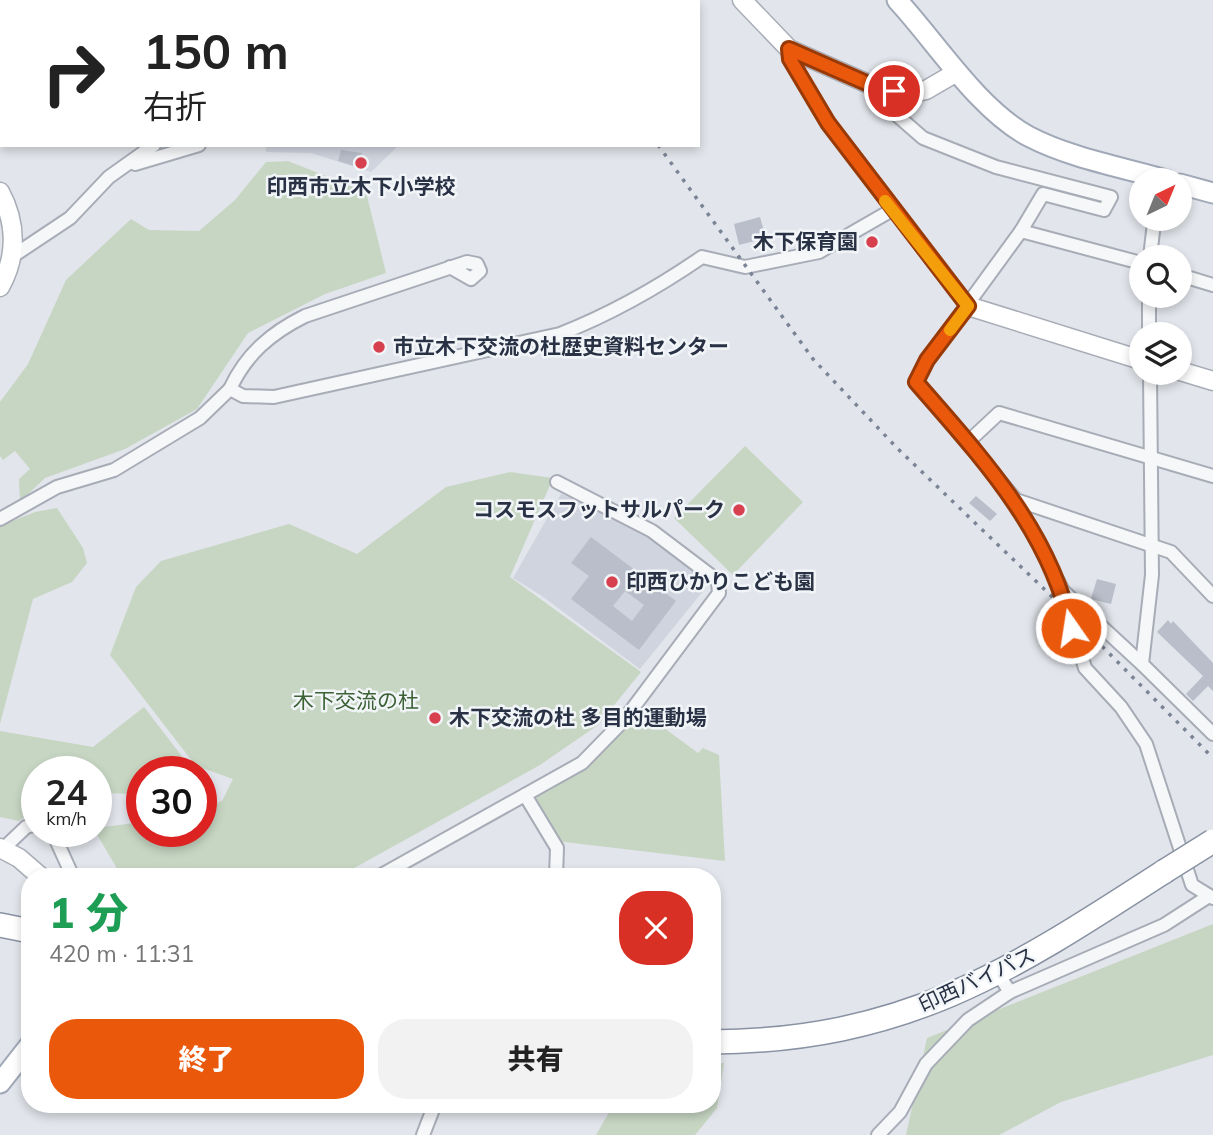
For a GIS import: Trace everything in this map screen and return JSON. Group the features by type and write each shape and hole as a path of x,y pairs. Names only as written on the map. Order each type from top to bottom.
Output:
{"highway":[{"name":"印西バイパス","path":"721,1042 769,1041 850,1028 1004,983 1047,947 1213,841"},
{"path":"0,925 21,929"}],"main road":[{"path":"897,0 957,72 1026,135 1054,147 1129,169"},
{"path":"1192,187 1213,193"},
{"path":"0,1083 21,1056"}],"street":[{"path":"741,0 789,49 880,89 908,94 926,90 957,72"},
{"path":"789,49 790,59 828,123 968,306 1129,356"},
{"path":"878,1135 900,1112 926,1064 1004,983 1164,925 1211,897 1192,885 1146,744 1121,707 1084,668 1063,591 1016,500 916,382 927,360 1021,231 1043,194 1104,210 1111,197 996,167 923,138 891,110 880,89"},
{"path":"13,256 70,218 121,169 151,147"},
{"path":"121,169 192,147"},
{"path":"0,192 11,219 13,256 0,287"},
{"path":"230,389 243,396 274,397 560,334 600,319 664,283 702,257 745,267 819,252 892,210"},
{"path":"1021,231 1129,260"},
{"path":"0,519 57,486 114,470 200,418 230,389 240,367 281,328 305,316 450,267"},
{"path":"1192,279 1213,285"},
{"path":"1192,375 1213,381"},
{"path":"1142,664 1152,575 1150,385"},
{"path":"968,442 999,413 1213,477"},
{"path":"394,868 582,763 613,733 720,589 718,581 652,531 557,482"},
{"path":"1016,500 1171,552 1213,596"},
{"path":"1063,591 1213,734"},
{"path":"526,796 557,848 556,868"},
{"path":"21,831 2,849 31,868"},
{"path":"59,847 69,868"},
{"path":"423,1135 432,1113"}],"shaded area":[{"name":"印西市立木下小学校","path":"266,147 397,147 371,172 311,153 266,152"},
{"name":"印西ひかりこども園","path":"561,494 607,513 662,544 705,579 703,591 640,669 542,596 513,578"}],"green space":[{"path":"288,161 366,192 386,273 325,294 248,333 197,409 125,449 45,478 20,502 19,479 30,469 15,451 3,460 0,456 0,402 28,364 66,280 131,219 149,230 199,231 235,200 266,162"},
{"name":"コスモスフットサルパーク","path":"745,446 803,502 733,575 674,518"},
{"name":"木下交流の杜","path":"510,472 553,478 510,577 641,672 598,725 540,765 354,868 117,868 104,847 112,847 112,826 126,824 126,847 217,847 217,803 222,801 233,779 217,773 217,756 188,756 110,655 136,587 161,561 289,524 357,554 446,487"},
{"path":"57,508 83,548 87,563 72,582 33,599 0,724 0,526 35,512"},
{"path":"144,707 182,756 126,756 126,794 112,793 112,756 21,756 21,820 0,817 0,731 93,747"},
{"path":"641,711 698,753 703,748 719,755 725,861 556,841 536,797 588,766"},
{"path":"1213,924 1213,1055 1061,1102 999,1135 906,1135 927,1038"},
{"path":"609,1113 713,1113 695,1135 596,1135"}],"building":[{"path":"341,150 362,153 358,167 338,161"},
{"path":"760,217 766,238 739,245 734,224"},
{"path":"976,496 997,514 990,521 969,503"},
{"path":"591,537 676,601 639,650 571,599 589,576 571,563","holes":["625,591 644,605 632,621 613,606"]},
{"path":"1097,579 1116,584 1111,604 1091,599"},
{"path":"1168,620 1171,624 1173,621 1213,663 1213,691 1208,686 1193,701 1186,694 1203,676 1157,632"}],"railway":[{"path":"659,147 813,359 897,448 1067,611 1213,758"}],"slow traffic":[{"path":"885,201 968,306 950,330"}],"place":[{"name":"印西市立木下小学校","path":"361,163"},
{"name":"木下保育園","path":"872,242"},
{"name":"市立木下交流の杜歴史資料センター","path":"379,347"},
{"name":"コスモスフットサルパーク","path":"739,510"},
{"name":"印西ひかりこども園","path":"612,582"},
{"name":"木下交流の杜 多目的運動場","path":"435,718"}],"route":[{"path":"894,91 880,89 789,49 790,59 828,123 968,306 927,360 916,382 1016,500 1063,591 1071,628"}]}
